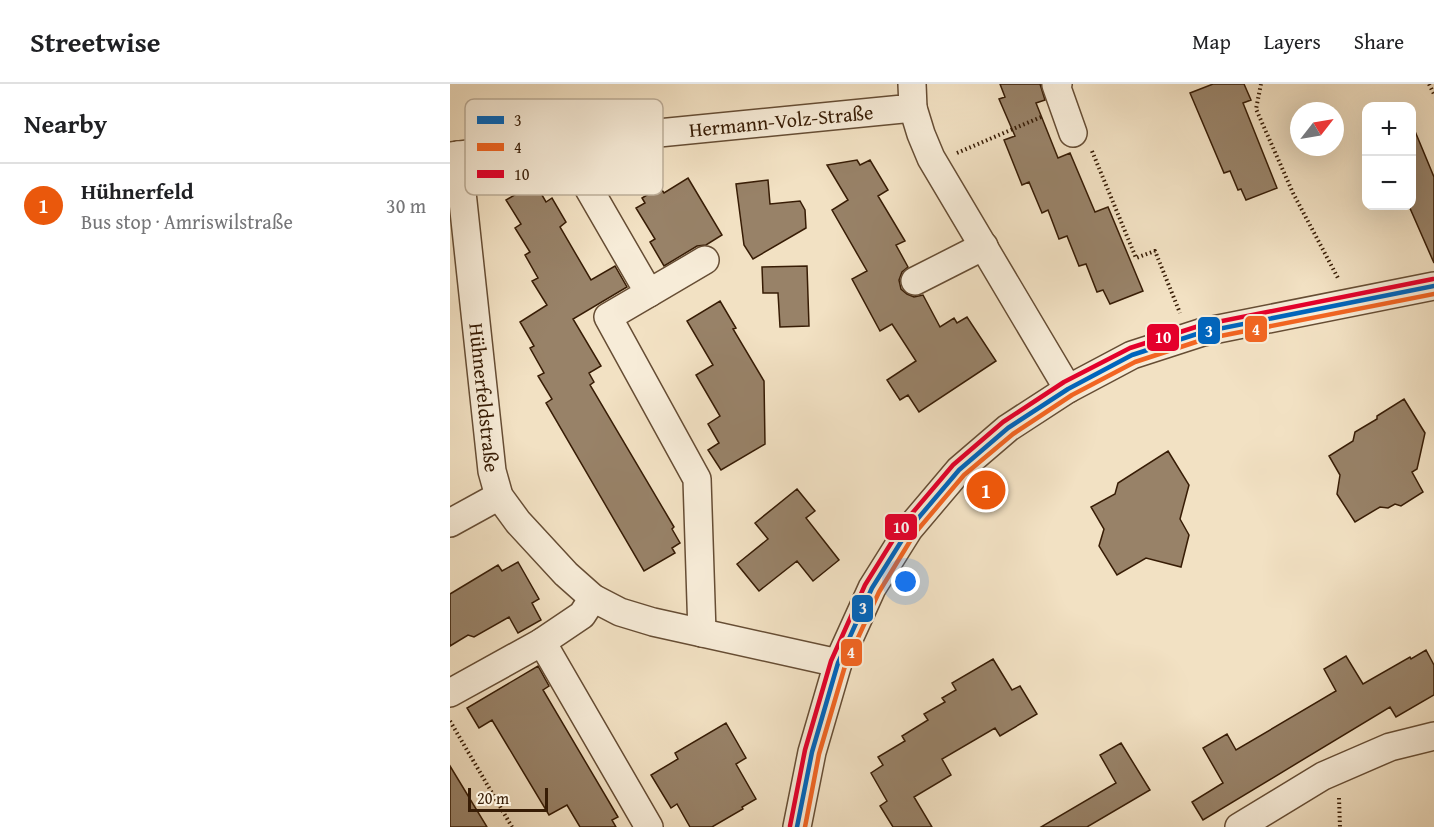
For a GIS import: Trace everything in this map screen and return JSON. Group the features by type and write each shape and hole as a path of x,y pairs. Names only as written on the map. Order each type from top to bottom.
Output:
{"street":[{"name":"Hermann-Volz-Straße","path":"663,129 913,96 921,134 934,162 1068,389"},
{"path":"1061,96 1073,133"},
{"name":"Hühnerfeldstraße","path":"454,155 492,471 499,496 518,522 566,574 593,598 620,612 838,663"},
{"path":"592,195 649,293"},
{"path":"915,281 984,246"},
{"path":"702,633 697,479 609,317 705,260"},
{"path":"797,827 812,752 838,663 872,588 909,529 952,478 1008,428 1068,389 1132,356 1203,332 1434,286"},
{"name":"Hühnerfeldstraße","path":"450,523 499,496"},
{"path":"450,693 542,642 582,615 593,598"},
{"path":"542,642 650,827"},
{"path":"1239,827 1323,776 1390,747 1434,736"}],"path":[{"path":"1261,84 1256,109 1293,193 1350,302"},
{"path":"1429,84 1434,94"},
{"path":"934,162 1061,96"},
{"path":"1073,133 1079,154 1091,149 1136,258 1155,251 1179,311"},
{"path":"450,721 512,827"}],"building":[{"path":"1000,84 1040,84 1045,100 1036,103 1058,158 1070,153 1095,212 1108,207 1143,291 1110,304 1103,290 1097,292 1086,264 1079,266 1067,236 1059,239 1048,210 1042,213 1029,182 1022,185 1004,140 1015,136 999,99 1005,97"},
{"path":"1213,84 1244,84 1251,100 1243,103 1277,188 1246,200 1241,189 1238,190 1230,171 1224,173 1190,93"},
{"path":"1416,134 1434,177 1434,263 1411,210 1416,210"},
{"path":"857,160 860,165 870,160 888,190 878,196 905,241 896,245 908,267 902,272 899,280 901,289 914,297 923,295 940,327 954,318 957,323 967,317 996,361 919,412 908,395 900,400 887,380 916,361 892,324 880,331 852,279 867,271 832,210 848,200 827,165"},
{"path":"688,178 722,235 706,245 697,246 664,266 650,242 655,239 636,208 645,203 642,198 647,195 663,195 663,192"},
{"path":"768,180 770,204 800,201 805,210 806,228 753,259 744,245 736,184"},
{"path":"515,195 542,195 546,202 552,198 566,222 560,227 591,280 615,266 627,287 573,319 601,366 589,373 594,382 590,385 674,527 672,529 680,543 672,548 675,553 644,571 546,403 552,399 538,376 544,373 530,348 534,346 520,322 547,305 532,281 538,278 525,255 530,252 515,228 521,224 506,200"},
{"path":"807,266 809,326 780,327 778,293 763,293 762,267"},
{"path":"720,301 736,328 733,329 764,381 765,444 721,470 708,450 719,443 708,424 720,416 696,375 713,365 687,321"},
{"path":"1404,399 1425,433 1417,469 1412,472 1423,492 1401,506 1395,504 1388,508 1380,507 1355,522 1337,494 1340,475 1329,456 1353,441 1355,432"},
{"path":"1168,451 1189,485 1180,519 1189,535 1181,567 1146,558 1117,575 1099,546 1104,529 1091,507 1115,494 1118,483"},
{"path":"797,489 815,511 806,518 839,560 813,581 797,561 759,591 737,564 768,539 755,523"},
{"path":"518,562 539,599 532,603 541,620 518,633 509,617 474,637 468,635 450,646 450,594 498,565 502,571"},
{"path":"1426,650 1434,665 1434,695 1396,717 1390,707 1203,820 1192,802 1223,783 1203,748 1227,734 1236,750 1336,691 1324,669 1346,656 1363,684"},
{"path":"993,659 1012,690 1020,686 1037,714 1000,736 995,728 942,759 951,775 914,797 932,827 893,827 880,806 887,801 871,773 883,765 878,757 905,741 902,736 928,720 924,714 945,702 942,698 956,690 952,683"},
{"path":"538,666 549,686 543,690 618,817 612,820 616,827 580,827 567,805 549,815 492,720 479,728 467,708"},
{"path":"726,723 746,758 736,764 756,799 712,827 690,827 677,804 671,808 651,775 678,759 675,753"},
{"path":"1121,743 1150,790 1087,827 1041,827 1116,783 1100,755"},
{"path":"450,766 487,827 450,827"}],"transit line":[{"name":"10","path":"790,826 805,750 831,661 865,585 903,524 953,465 1003,422 1064,382 1130,348 1202,325 1433,279"},
{"name":"3","path":"797,827 812,752 838,663 872,588 909,529 959,470 1008,428 1068,389 1132,355 1203,332 1434,286"},
{"name":"4","path":"805,827 819,754 845,666 879,592 915,533 964,475 1013,434 1072,395 1135,362 1205,339 1434,294"}],"place":[{"name":"Hühnerfeld","path":"986,490"}]}
